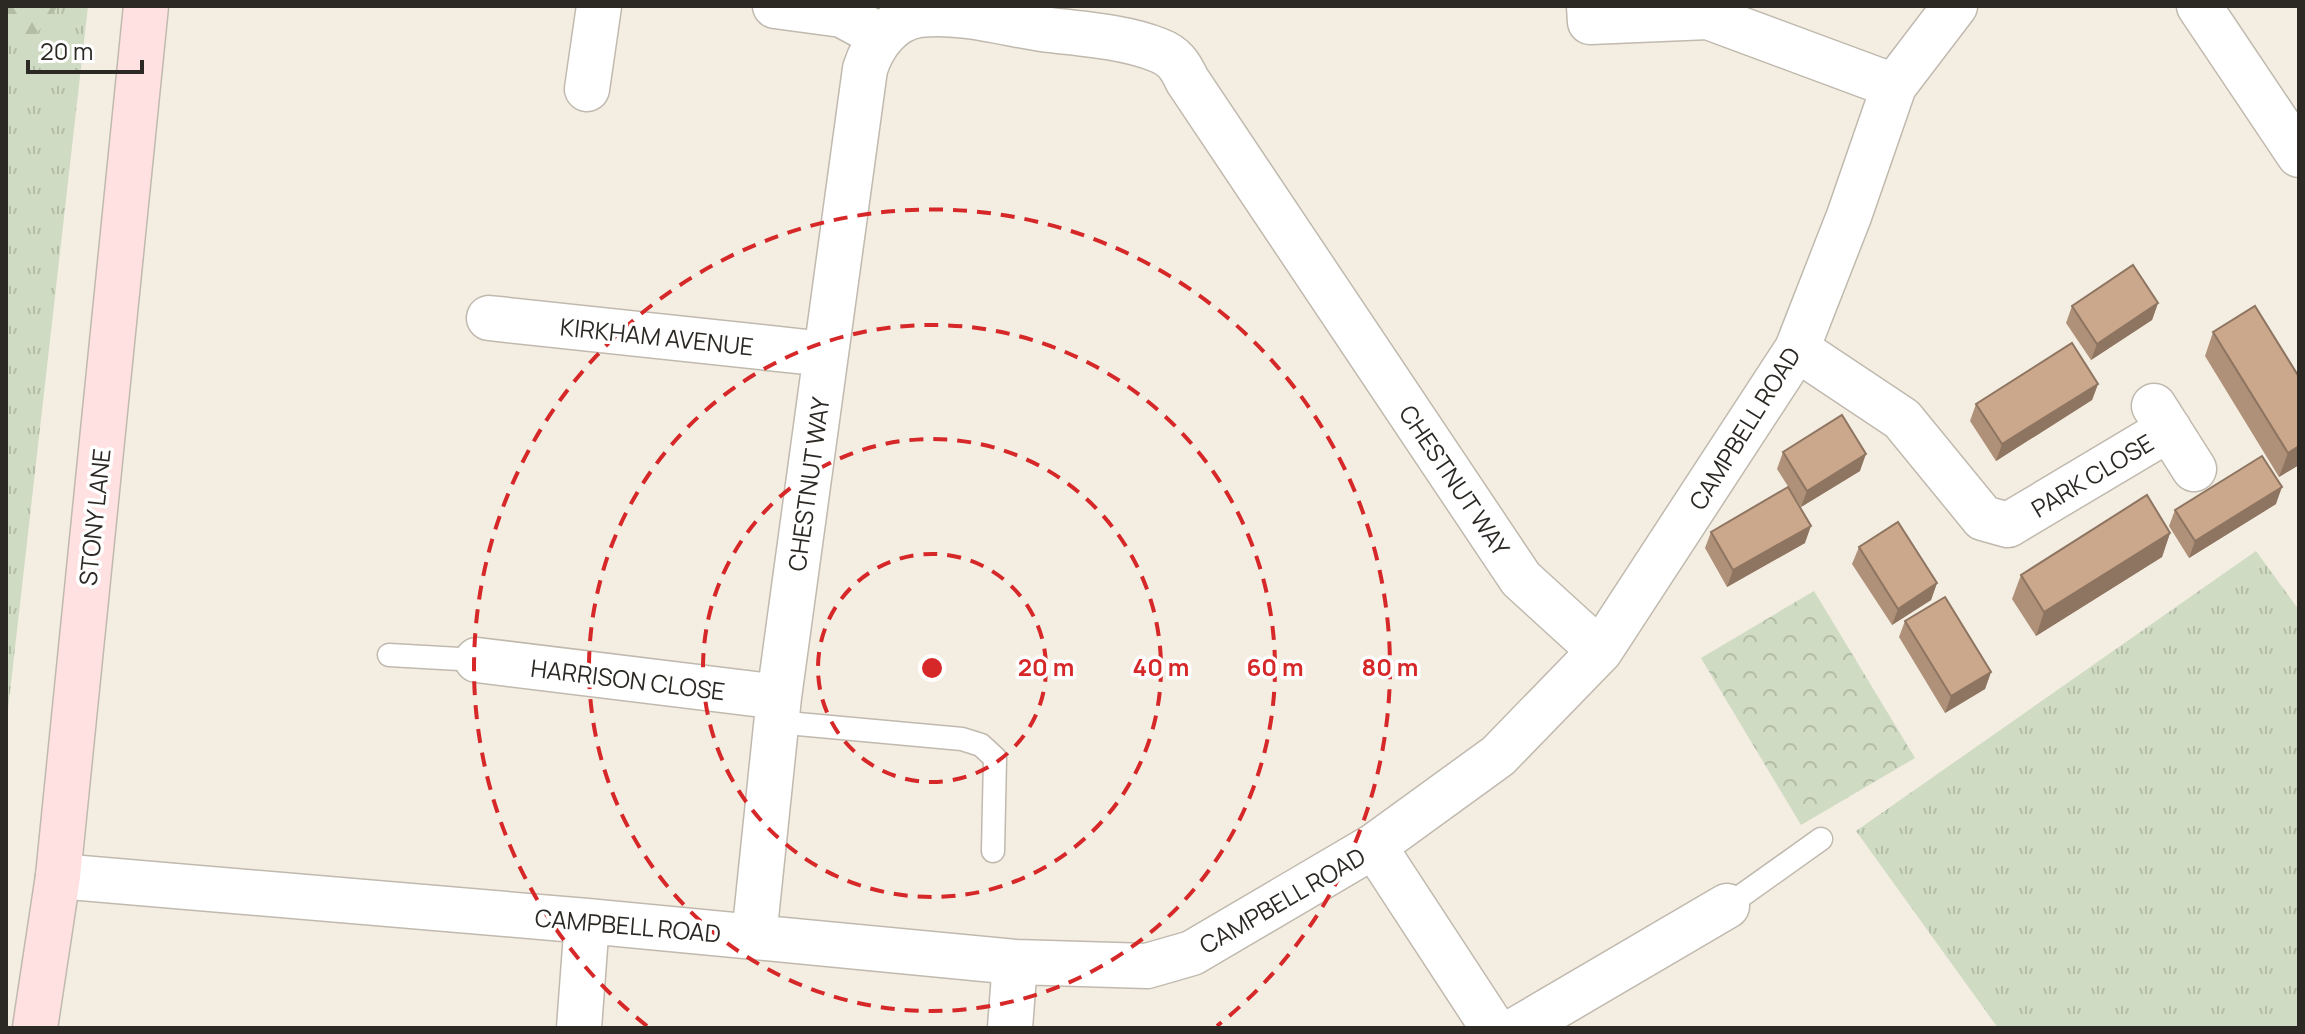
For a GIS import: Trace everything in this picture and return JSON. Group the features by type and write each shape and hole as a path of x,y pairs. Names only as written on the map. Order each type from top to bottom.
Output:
{"main road":[{"name":"STONY LANE","path":"35,1028 58,876 146,6"}],"street":[{"path":"587,89 599,6"},
{"path":"775,6 842,15 881,36"},
{"path":"1589,6 1590,22 1708,17 1894,86"},
{"name":"CAMPBELL ROAD","path":"58,876 587,921 1015,962 1147,966 1192,953 1374,846 1498,756 1600,651 1797,349 1849,216 1894,86 1955,6"},
{"path":"2199,6 2285,101 2299,155"},
{"name":"CHESTNUT WAY","path":"754,937 778,710 865,69 872,48 881,36 917,15 1125,23 1178,61 1230,145 1521,579 1600,651"},
{"name":"KIRKHAM AVENUE","path":"489,318 825,354"},
{"name":"PARK CLOSE","path":"1797,349 1902,419 1983,518 2008,525 2161,417 2194,469"},
{"name":"HARRISON CLOSE","path":"477,660 778,710"},
{"path":"1374,846 1493,1028"},
{"path":"1519,1028 1727,906"},
{"path":"579,1028 587,921"},
{"path":"1010,1028 1015,962"}],"lane":[{"path":"389,655 477,660"},
{"path":"778,710 962,739 981,745 995,758 993,851"},
{"path":"1727,906 1821,839"}],"green space":[{"path":"6,6 88,6 6,727"},
{"path":"6,6 58,6 33,38 6,29"},
{"path":"2256,551 2299,610 2299,1028 1998,1028 1856,831"},
{"path":"1814,591 1915,758 1801,825 1701,658"}],"building":[{"path":"2133,265 2158,303 2097,344 2072,306"},
{"path":"2255,306 2299,377 2299,446 2288,453 2213,332"},
{"path":"2072,343 2098,384 2002,444 1976,404"},
{"path":"1842,415 1866,454 1807,491 1783,452"},
{"path":"2262,456 2282,487 2195,541 2175,510"},
{"path":"1788,487 1811,526 1733,570 1711,532"},
{"path":"2147,495 2170,533 2044,612 2021,575"},
{"path":"1898,522 1937,583 1898,609 1859,547"},
{"path":"1945,597 1991,672 1951,696 1905,621"}]}
